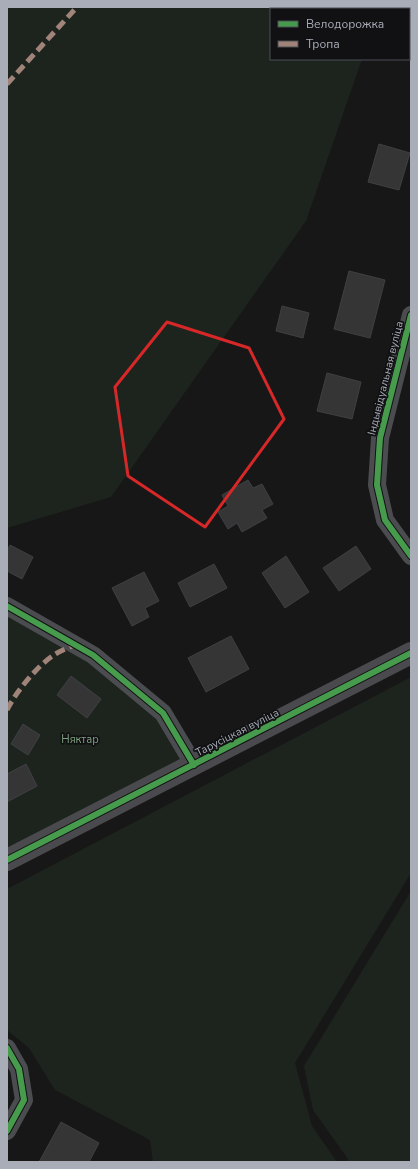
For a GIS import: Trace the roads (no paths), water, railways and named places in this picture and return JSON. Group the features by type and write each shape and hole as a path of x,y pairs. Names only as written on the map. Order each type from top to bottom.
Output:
{"street":[{"name":"Індывідуальная вуліца","path":"411,315 380,438 377,485 385,520 411,556"},
{"path":"7,606 92,655 164,713 194,765"},
{"name":"Тарусіцкая вуліца","path":"7,860 411,653"},
{"path":"7,1048 19,1069 24,1100 7,1131"}],"park label":[{"name":"Няктар","path":"80,739"}]}
